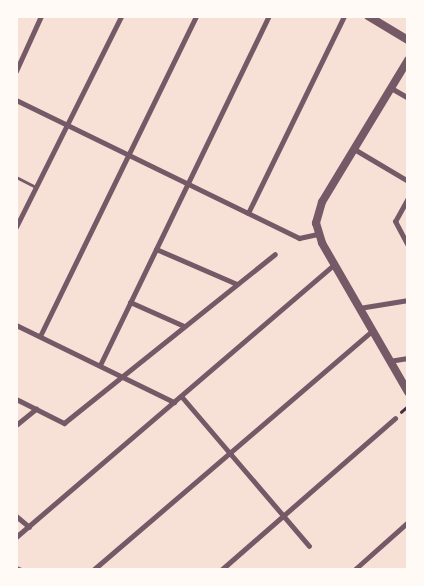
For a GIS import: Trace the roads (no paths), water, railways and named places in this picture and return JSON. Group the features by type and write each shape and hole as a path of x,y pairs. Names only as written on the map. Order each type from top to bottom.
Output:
{"street":[{"path":"16,71 41,16"},
{"path":"16,227 121,16"},
{"path":"40,336 196,16"},
{"path":"100,365 269,16"},
{"path":"248,213 344,16"},
{"path":"368,16 408,40"},
{"path":"408,60 322,202 316,223 318,234 334,264 408,392"},
{"path":"391,88 408,98"},
{"path":"16,100 299,238 318,234"},
{"path":"354,149 408,181"},
{"path":"408,198 395,221 408,245"},
{"path":"156,249 236,284"},
{"path":"16,399 64,423 274,254"},
{"path":"16,537 334,264"},
{"path":"359,308 408,300"},
{"path":"130,302 184,326"},
{"path":"16,324 174,402"},
{"path":"93,570 372,331"},
{"path":"389,360 408,358"},
{"path":"181,396 310,546"},
{"path":"16,425 36,409"},
{"path":"221,570 395,418"},
{"path":"16,516 29,527"},
{"path":"354,570 407,526"},
{"path":"16,568 21,570"}],"lane":[{"path":"16,177 36,187"}]}
